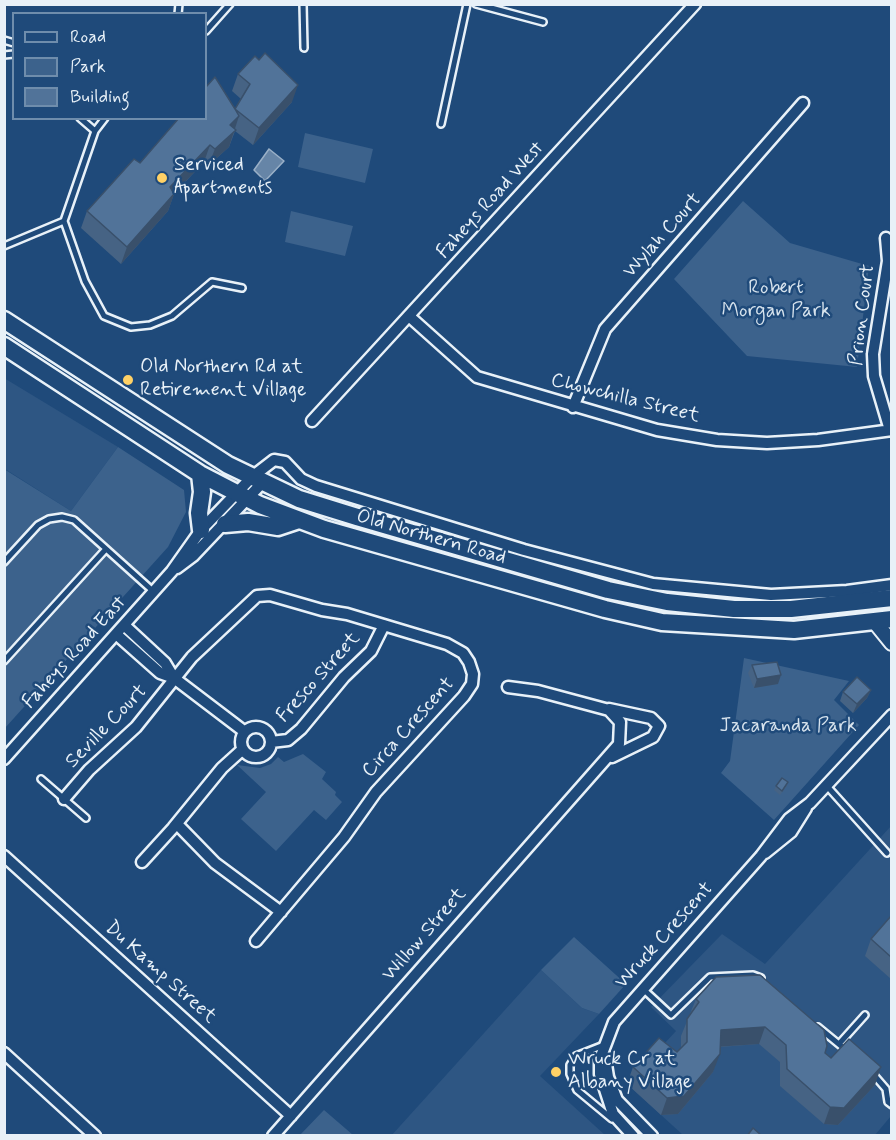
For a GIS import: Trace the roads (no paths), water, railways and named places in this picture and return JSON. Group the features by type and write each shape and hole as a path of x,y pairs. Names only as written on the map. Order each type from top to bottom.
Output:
{"highway":[{"name":"Old Northern Road","path":"4,320 210,454 257,480 299,499 545,573 608,590 667,602 734,609 792,609 891,598"},
{"name":"Old Northern Road","path":"4,346 200,474 242,496 298,520 586,604 662,622 794,630 883,621"},
{"path":"200,474 201,530"},
{"path":"225,524 248,522 278,527 298,520"}],"street":[{"name":"Faheys Road West","path":"312,421 410,317 695,4"},
{"name":"Wylah Court","path":"573,407 605,329 803,103"},
{"name":"Prion Court","path":"886,238 887,269 873,354 873,376 891,430"},
{"name":"Chowchilla Street","path":"410,317 477,377 657,430 717,440 767,443 818,440 891,430"},
{"name":"Old Northern Road","path":"257,480 269,462 280,460 301,479 316,486 524,550 653,584 771,595 847,591 891,585"},
{"name":"Faheys Road East","path":"4,759 154,592 201,530 242,496 257,480"},
{"name":"Faheys Road East","path":"172,571 193,556 225,524 242,496"},
{"name":"Circa Crescent","path":"174,678 252,599 270,595 453,646 469,662 473,674 472,684 464,696 376,792 341,842 256,941"},
{"path":"883,621 891,643"},
{"path":"124,625 165,663 174,678"},
{"name":"Fresco Street","path":"271,742 288,740 301,729 344,677 371,651 384,625"},
{"path":"116,634 160,673 174,678 245,732 241,741 243,749 214,777 177,824 142,862"},
{"name":"Seville Court","path":"64,799 89,770 136,727 174,678"},
{"name":"Willow Street","path":"508,687 538,691 651,718 659,726 652,737 606,760"},
{"name":"Willow Street","path":"273,1136 619,744 622,730 618,718 606,709"},
{"name":"Wruck Crescent","path":"633,1136 623,1127 610,1108 599,1068 616,1018 761,856 789,819 810,803 891,714"},
{"name":"Fresco Street","path":"243,749 250,755 260,756 268,751 271,742 269,733 262,728 253,727 245,732"},
{"path":"177,824 216,862 281,912"},
{"name":"Du Kamp Street","path":"4,856 291,1116"},
{"name":"Wruck Crescent","path":"605,1045 607,1071 614,1094 625,1110 650,1135"},
{"path":"4,1053 95,1136"}],"lane":[{"path":"207,30 230,4"},
{"path":"303,4 304,48"},
{"path":"441,124 467,4"},
{"path":"476,4 543,22"},
{"path":"82,120 96,131"},
{"path":"104,120 96,131 64,221 85,281 104,316 131,327 150,325 172,316 212,282 242,288"},
{"path":"4,246 64,221"},
{"path":"4,562 38,525 49,519 62,517 74,520 154,592"},
{"path":"4,661 106,549"},
{"name":"Seville Court","path":"41,779 86,818"},
{"path":"826,785 887,853"},
{"path":"642,988 670,1015 710,977 753,975 768,985"},
{"path":"839,1044 865,1015"},
{"path":"813,1022 854,1058"},
{"path":"605,1045 576,1056 570,1065 570,1077 580,1093 623,1127"},
{"path":"870,1071 886,1089 888,1102 891,1105"}],"place":[{"name":"Serviced Apartments","path":"162,178"},
{"name":"Old Northern Rd at Retirement Village","path":"128,380"},
{"name":"Wruck Cr at Albany Village","path":"556,1072"}],"park label":[{"name":"Robert Morgan Park","path":"776,300"},
{"name":"Jacaranda Park","path":"788,727"}]}
